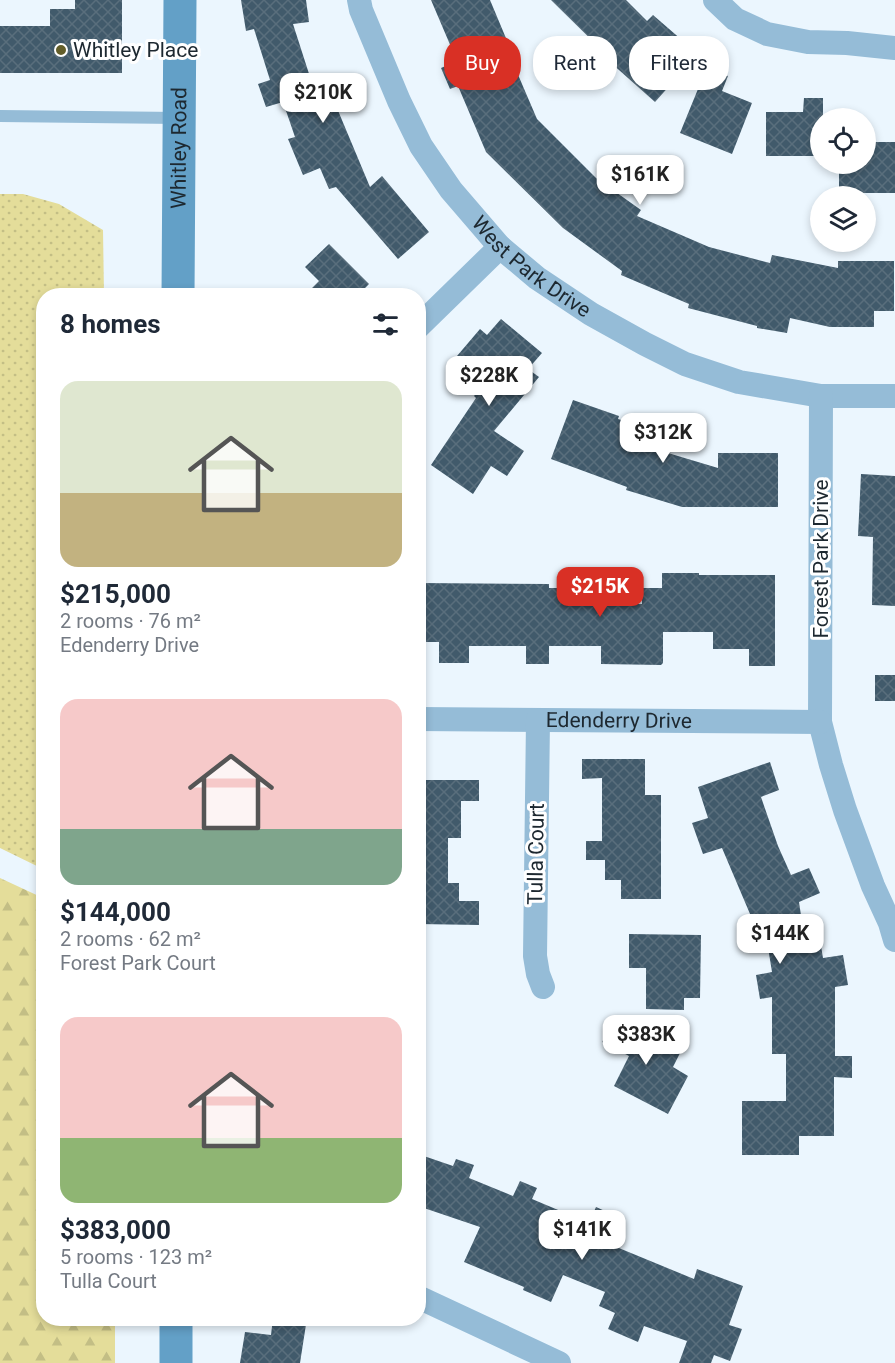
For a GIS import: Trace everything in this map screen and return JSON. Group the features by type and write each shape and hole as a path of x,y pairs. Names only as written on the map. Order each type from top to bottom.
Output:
{"street":[{"name":"Whitley Road","path":"178,288 180,0"},
{"name":"West Park Drive","path":"359,0 361,10 399,101 421,146 452,190 500,247 537,278 591,314 645,344 685,364 739,382 821,396 895,396"},
{"path":"715,0 735,19 767,34 808,42 895,48"},
{"path":"426,319 500,247"},
{"name":"Forest Park Drive","path":"821,396 820,722 844,810 895,940"},
{"name":"Edenderry Drive","path":"426,719 820,722"},
{"name":"Tulla Court","path":"538,720 535,956 543,987"},
{"path":"426,1301 559,1363"},
{"path":"176,1326 176,1363"}],"lane":[{"path":"0,116 179,118"}],"green space":[{"path":"0,194 23,194 59,204 103,230 104,288 36,288 36,866 0,848"},
{"path":"0,878 36,895 36,1326 115,1326 115,1363 0,1363"}],"building":[{"name":"Whitley Place","path":"75,0 122,0 122,73 0,73 0,26 50,26 50,9 75,9"},
{"path":"241,0 306,0 309,22 293,24 311,80 330,74 338,100 334,101 370,187 382,176 429,232 398,259 336,187 329,189 320,168 303,175 288,139 295,137 283,102 266,107 258,84 270,80 254,29 246,31"},
{"path":"431,0 490,0 505,36 446,36"},
{"path":"551,0 626,0 647,21 653,15 677,36 629,36 629,79 617,68 617,36 588,36"},
{"path":"521,82 537,119 596,178 641,210 637,216 709,247 770,263 772,255 838,268 838,261 894,261 894,311 874,311 874,327 830,327 790,318 787,333 757,328 757,326 688,308 689,304 621,275 622,271 563,228 486,152 460,90 521,90"},
{"path":"642,90 666,90 655,102"},
{"path":"698,90 722,90 752,103 732,154 680,133"},
{"path":"804,98 823,98 823,108 810,108 810,156 766,156 766,112 803,112"},
{"path":"876,142 895,142 895,193 876,193 876,186 839,186 839,174 876,174"},
{"path":"329,244 369,284 365,288 312,288 319,281 305,267"},
{"path":"501,319 542,353 528,369 539,377 494,431 524,451 507,476 491,466 473,494 431,465 476,398 474,396 487,381 457,356 480,329 487,335"},
{"path":"573,400 619,416 618,419 673,436 668,453 718,468 718,453 778,453 778,507 682,507 626,490 627,487 551,459"},
{"path":"861,474 895,476 895,606 872,605 873,537 858,536"},
{"path":"662,573 775,575 775,666 749,666 749,649 713,649 713,632 663,632 663,663 661,665 601,664 601,646 549,646 549,664 526,664 526,646 469,646 469,663 439,663 439,642 426,642 426,583 549,584 549,588 602,588 602,604 642,604 642,588 662,588"},
{"path":"875,675 895,675 895,701 875,701"},
{"path":"582,759 645,759 645,795 661,795 661,899 621,899 621,880 605,880 605,860 586,860 586,841 602,841 602,778 582,779"},
{"path":"770,762 779,790 761,797 778,846 791,875 809,868 820,893 799,902 805,942 820,940 823,958 843,955 848,985 835,987 835,1056 852,1056 852,1078 834,1077 834,1136 799,1136 799,1155 742,1155 742,1101 786,1101 786,1054 772,1054 772,997 760,999 756,975 772,972 763,917 753,921 722,848 703,854 692,823 708,818 698,787"},
{"path":"426,780 479,780 479,801 461,801 461,838 448,838 448,883 459,883 459,901 479,901 479,925 426,924"},
{"path":"629,934 701,935 700,998 684,998 684,1010 646,1009 646,968 629,968"},
{"path":"616,1016 681,1051 673,1067 688,1076 668,1114 614,1086 629,1056 602,1042"},
{"path":"426,1157 453,1166 456,1159 474,1165 469,1178 513,1196 520,1181 537,1188 532,1199 589,1223 596,1207 625,1220 614,1246 694,1279 697,1269 743,1286 729,1325 742,1329 730,1361 714,1355 711,1363 679,1363 687,1341 644,1326 638,1342 608,1329 615,1313 599,1306 605,1292 563,1275 551,1302 523,1290 524,1287 464,1262 480,1227 426,1209"},
{"path":"272,1326 306,1326 300,1363 240,1363 245,1332 271,1335"}],"place":[{"name":"Whitley Place","path":"61,50"}]}
